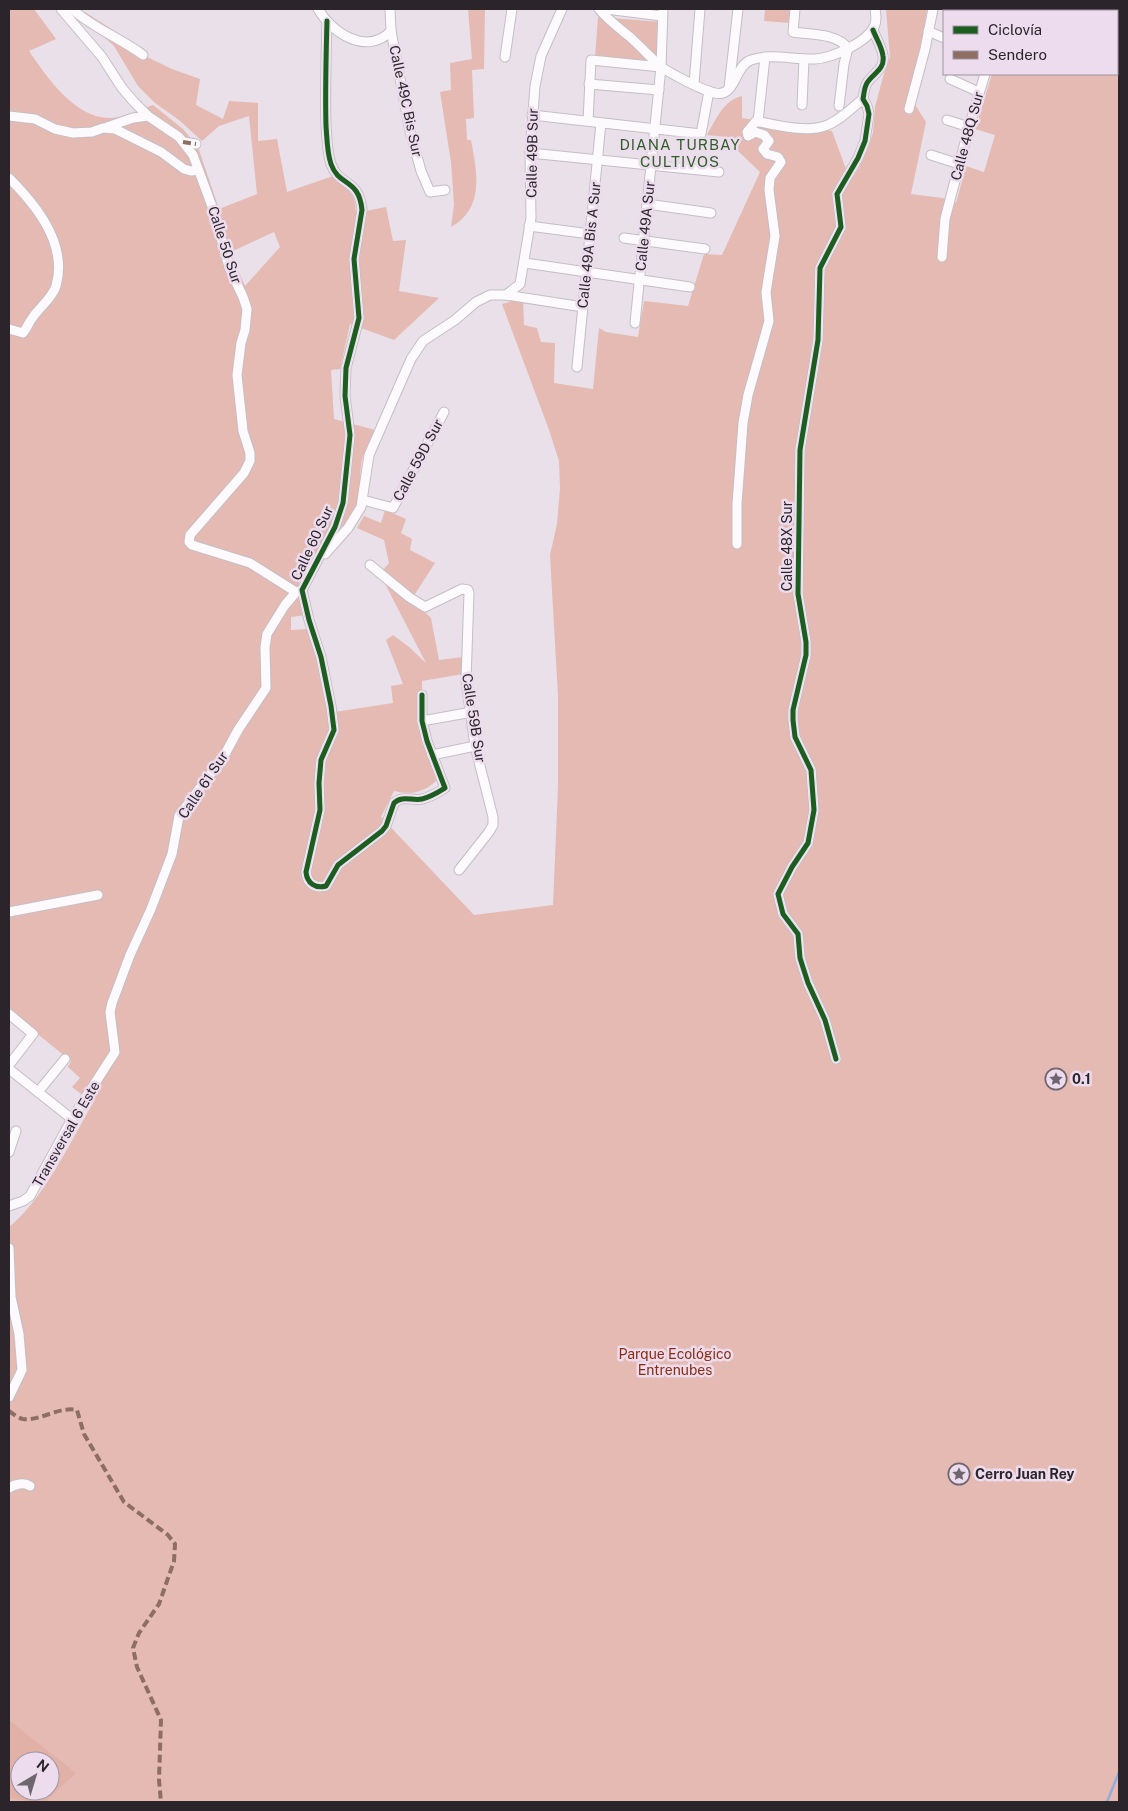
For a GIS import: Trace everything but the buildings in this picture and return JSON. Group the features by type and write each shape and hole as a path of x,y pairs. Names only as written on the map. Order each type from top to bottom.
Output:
{"street":[{"path":"61,9 102,57 127,94 148,116 167,128 183,142 196,144"},
{"path":"72,9 143,55"},
{"path":"318,9 326,21 346,36 357,41 373,42 386,36 391,31"},
{"name":"Calle 49C Bis Sur","path":"390,9 391,31 410,131 421,171 430,192 445,190"},
{"path":"505,57 512,9"},
{"name":"Calle 49B Sur","path":"506,295 520,284 524,263 532,188 530,153 535,86 541,56 562,9"},
{"path":"599,9 662,67 709,91 720,93 729,90 743,64 751,60 765,57 804,59 827,57 848,48 873,30 876,20 875,9"},
{"path":"606,9 663,12"},
{"path":"694,84 700,9"},
{"path":"729,90 738,9"},
{"path":"795,9 793,32 835,38 848,48"},
{"path":"909,108 923,58 933,9"},
{"name":"Calle 49A Sur","path":"634,323 662,67 663,12"},
{"name":"Calle 60 Sur","path":"326,21 325,102 330,163 339,176 356,189 362,202 362,216 354,259 358,318 346,368 345,396 350,435 343,503 335,527 299,591 320,657 331,706 334,730 321,760 320,810 306,872 310,883 319,887 328,884 338,865 382,831 396,800 400,798 420,799 432,796 445,788 432,755"},
{"path":"757,122 801,128 823,127 846,113 863,99 868,82 881,69 883,62 882,51 873,30"},
{"path":"928,31 943,38"},
{"path":"839,106 848,48"},
{"path":"737,544 737,504 743,423 748,395 769,321 766,292 775,236 769,190 770,178 781,162 778,158 767,154 763,149 769,141 764,135 757,132 750,136 747,135 748,131 757,122 765,57"},
{"path":"802,105 804,59"},
{"path":"588,121 591,60 662,67"},
{"name":"Calle 48Q Sur","path":"942,257 945,222 950,200 985,75"},
{"path":"950,79 979,92"},
{"path":"589,84 659,90"},
{"path":"532,115 702,134 709,91"},
{"name":"Calle 48X Sur","path":"836,1059 825,1020 808,983 800,958 798,934 783,914 778,894 792,867 808,843 814,810 811,770 795,737 793,720 793,710 806,655 806,642 798,594 800,450 818,340 820,268 841,227 837,194 858,158 865,141 868,114 867,106 863,99"},
{"path":"9,116 35,119 55,129 73,133 92,132 133,118 148,116"},
{"path":"947,120 969,126"},
{"name":"Calle 49A Bis A Sur","path":"577,367 601,123"},
{"path":"103,128 115,129 161,152 190,171 198,170"},
{"name":"Calle 50 Sur","path":"183,142 192,155 213,209 229,267 243,297 246,309 245,330 237,375 244,432 250,453 250,461 244,472 195,529 189,538 189,542 192,545 258,566 299,591"},
{"path":"530,153 719,172"},
{"path":"932,155 959,164"},
{"path":"9,178 23,192 49,228 55,243 58,269 54,290 23,333 9,330"},
{"path":"647,204 711,213"},
{"path":"529,226 590,234"},
{"path":"624,238 705,249"},
{"path":"524,263 690,287"},
{"path":"315,565 355,519 361,507 369,455 411,359 423,341 455,320 484,297 506,295 583,307"},
{"name":"Calle 59D Sur","path":"362,500 393,508 444,412"},
{"name":"Calle 59B Sur","path":"370,565 409,597 425,607 464,589 468,590 466,681 476,746 493,817 493,825 490,832 459,870"},
{"name":"Calle 61 Sur","path":"115,1052 110,1012 112,1003 172,854 179,816 224,756 238,730 266,688 265,640 278,614 299,591"},
{"path":"422,695 422,721 432,755 476,746"},
{"path":"422,721 472,712"},
{"path":"9,912 98,895"},
{"path":"9,1014 33,1034 9,1065"},
{"name":"Transversal 6 Este","path":"9,1206 30,1196 72,1119 115,1052"},
{"path":"38,1092 65,1059"},
{"path":"9,1070 72,1119"},
{"path":"9,1152 16,1131"},
{"path":"9,1248 11,1297 19,1334 22,1370 9,1397"},
{"path":"9,1488 24,1484 30,1486"}],"green space":[{"name":"Parque Ecológico Entrenubes","path":"9,9 34,9 56,39 29,51 56,87 78,107 104,118 123,116 153,105 183,129 198,147 219,209 257,194 249,116 219,126 202,141 179,120 155,103 138,86 114,46 84,19 85,12 133,43 143,55 172,69 200,79 196,105 223,119 229,101 258,103 258,141 277,139 287,192 333,176 353,196 356,213 386,207 393,241 406,240 399,291 439,298 394,340 350,324 340,369 331,370 334,419 375,430 362,462 359,497 354,510 340,530 298,578 306,615 291,617 291,630 307,629 318,659 328,713 393,703 391,686 403,684 386,640 393,635 426,663 380,574 389,563 384,540 357,528 364,516 381,523 385,510 406,519 401,533 412,539 410,550 435,563 415,594 409,597 431,618 439,660 463,657 463,674 422,681 422,721 436,781 416,792 394,791 381,817 474,915 553,905 558,786 558,696 550,555 557,524 560,488 559,461 502,304 523,298 524,325 537,328 541,342 555,343 554,383 593,389 599,328 606,332 638,337 644,301 688,306 704,254 722,255 760,172 735,148 736,138 707,135 721,111 730,102 742,96 742,118 832,131 846,169 839,183 848,185 859,168 873,133 875,107 890,57 886,9 927,9 909,95 926,122 911,194 950,199 956,203 966,166 984,172 995,135 975,129 992,75 1118,75 1118,10 1016,9 1119,9 1119,1802 9,1802 9,1227 22,1215 45,1186 93,1103 72,1087 80,1078 68,1067 71,1061 9,1011","holes":["274,232 280,247 245,286 231,252"]},
{"path":"468,9 485,9 484,69 472,70 474,118 466,119 467,140 471,140 475,165 476,189 474,200 469,210 462,219 451,227 454,205 451,162 440,92 451,90 450,63 472,59"},
{"path":"765,9 790,9 790,23 764,21"},
{"path":"598,17 662,22 659,62 595,57"}],"shaded area":[{"path":"9,1720 48,1751 10,1751 10,1798"},
{"path":"60,1760 76,1773 60,1788"},
{"path":"26,1801 46,1801 45,1802"}],"waterway":[{"path":"1107,1802 1119,1772"}],"marked path":[{"path":"183,142 196,144"},
{"path":"9,1411 23,1419 30,1419 64,1410 77,1410 84,1434 124,1502 168,1535 175,1544 174,1561 159,1604 139,1633 133,1648 137,1667 161,1720 159,1780 161,1802"}],"cycle path":[{"path":"327,21 326,113 329,155 335,171 357,193 362,210 354,259 359,318 346,368 345,396 350,435 343,503 335,527 302,590 321,657 334,730 321,760 319,783 320,810 306,872 308,879 315,886 326,886 338,865 382,831 386,826 394,803 400,799 425,798 445,788 427,741 422,721 422,695"},
{"path":"836,1059 825,1020 808,983 800,958 798,934 783,914 778,894 792,867 808,843 814,810 811,770 795,737 793,710 806,655 806,642 798,594 800,450 818,340 820,268 841,227 837,194 858,158 865,141 869,114 863,99 865,87 880,68 883,61 881,49 873,30"}],"place":[{"name":"0.1","path":"1056,1079"},
{"name":"Cerro Juan Rey","path":"959,1474"}],"district":[{"name":"DIANA TURBAY CULTIVOS","path":"680,152"}]}
